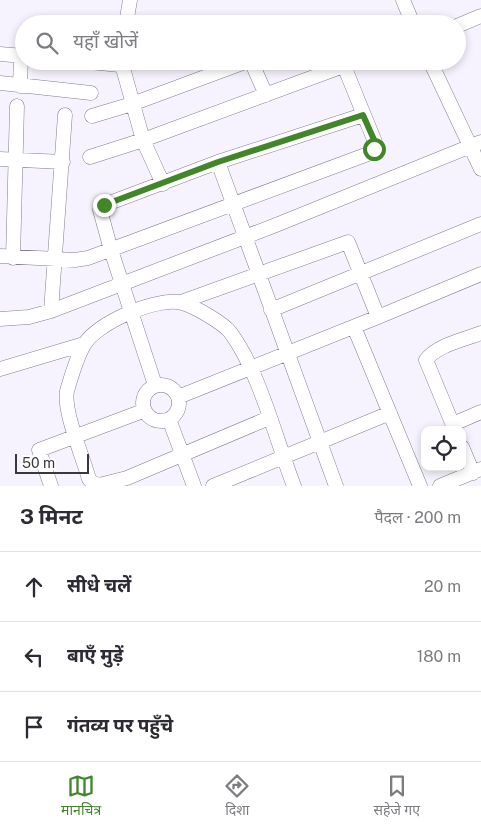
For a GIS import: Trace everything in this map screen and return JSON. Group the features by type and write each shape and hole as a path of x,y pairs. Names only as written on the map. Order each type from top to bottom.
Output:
{"street":[{"path":"128,15 130,0"},
{"path":"403,0 409,15"},
{"path":"466,22 481,16"},
{"path":"0,54 15,55"},
{"path":"20,86 21,70"},
{"path":"123,70 130,104 163,184"},
{"path":"92,116 224,70"},
{"path":"254,70 266,94"},
{"path":"90,157 144,140 329,70"},
{"path":"17,106 7,160 6,257 82,260 368,154 374,149 375,142 363,115 350,70"},
{"path":"435,70 475,144 481,169"},
{"path":"0,83 91,93"},
{"path":"51,311 65,115"},
{"path":"155,386 100,210 104,205 218,162 363,115"},
{"path":"0,319 30,317 51,311 122,282 245,237 475,144"},
{"path":"7,160 63,162"},
{"path":"218,162 336,486"},
{"path":"271,310 481,224"},
{"path":"0,369 84,344 106,325 131,311 181,302 348,242 378,317"},
{"path":"178,397 481,274"},
{"path":"181,302 211,318 230,331 250,367 294,486"},
{"path":"354,327 420,486"},
{"path":"454,426 426,360 430,354 481,333"},
{"path":"84,344 67,392 67,410 89,478 93,484 98,486 127,478 268,418"},
{"path":"167,385 173,389 178,397 179,409 169,420 155,421 143,411 143,397 147,391 155,386 167,385"},
{"path":"51,486 39,450 77,438 143,411"},
{"path":"456,426 481,412"},
{"path":"213,486 390,414"},
{"path":"169,420 194,486"},
{"path":"440,486 477,471 466,453"}],"route":[{"path":"104,205 218,162 363,115 375,142 374,149"}]}
